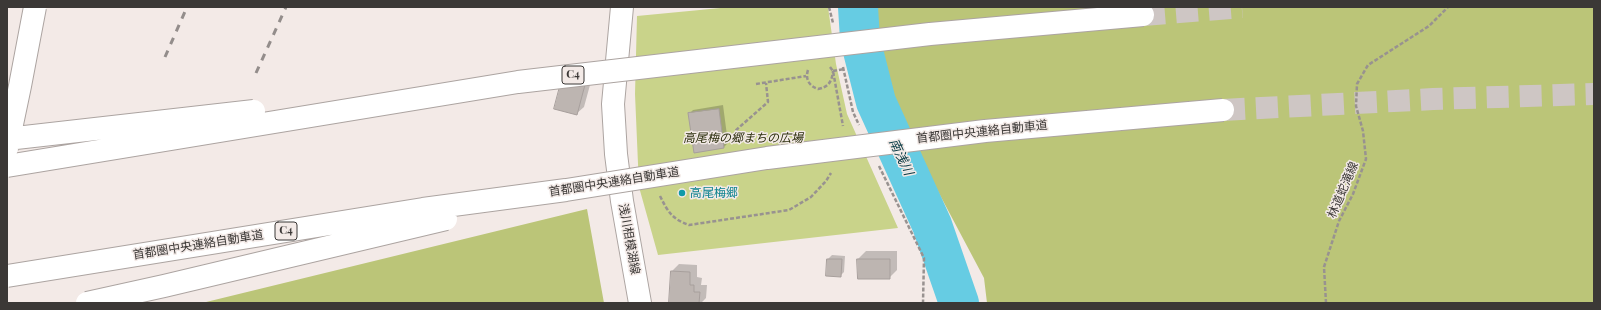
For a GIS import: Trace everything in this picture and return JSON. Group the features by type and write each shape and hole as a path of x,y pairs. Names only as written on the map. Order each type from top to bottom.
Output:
{"main road":[{"path":"7,148 34,7"},
{"name":"浅川相模湖線","path":"622,7 613,104 616,154 622,200 640,303"},
{"name":"C4","path":"7,166 518,82 930,34 1143,15"},
{"path":"7,139 518,82"},
{"name":"首都圏中央連絡自動車道","path":"7,276 415,210 566,190 767,158 985,130 1223,110"},
{"path":"87,303 172,285 566,190"}],"path":[{"name":"林道蛇滝線","path":"1326,303 1324,266 1339,221 1353,194 1366,158 1363,131 1356,106 1358,84 1368,65 1429,26 1448,7"},
{"path":"829,66 833,71"},
{"path":"809,68 806,76 810,85 818,88 823,88 830,83 833,71"},
{"path":"833,71 844,68"},
{"path":"756,84 806,76"}],"green space":[{"name":"高尾梅の郷まちの広場","path":"731,7 828,7 836,64 847,114 898,228 658,255 639,187 635,94 637,16"},
{"path":"873,7 1594,7 1594,303 987,303 984,278 933,182 877,63"},
{"path":"587,209 604,303 202,303"}],"building":[{"path":"563,75 586,81 577,115 554,109"},
{"path":"719,109 724,148 694,153 688,113"},
{"path":"827,259 842,259 841,277 826,276"},
{"path":"857,259 890,259 890,279 858,279"},
{"path":"671,271 690,272 690,285 694,285 694,292 700,292 699,303 669,303"}],"waterway":[{"name":"南浅川","path":"858,7 860,39 876,102 932,225 959,303"}],"tunnel":[{"path":"1143,15 1242,7"},
{"path":"1223,110 1433,99 1594,94"}],"railway":[{"path":"165,57 187,7"},
{"path":"256,73 286,7"}],"place":[{"name":"高尾梅郷","path":"682,193"}]}
